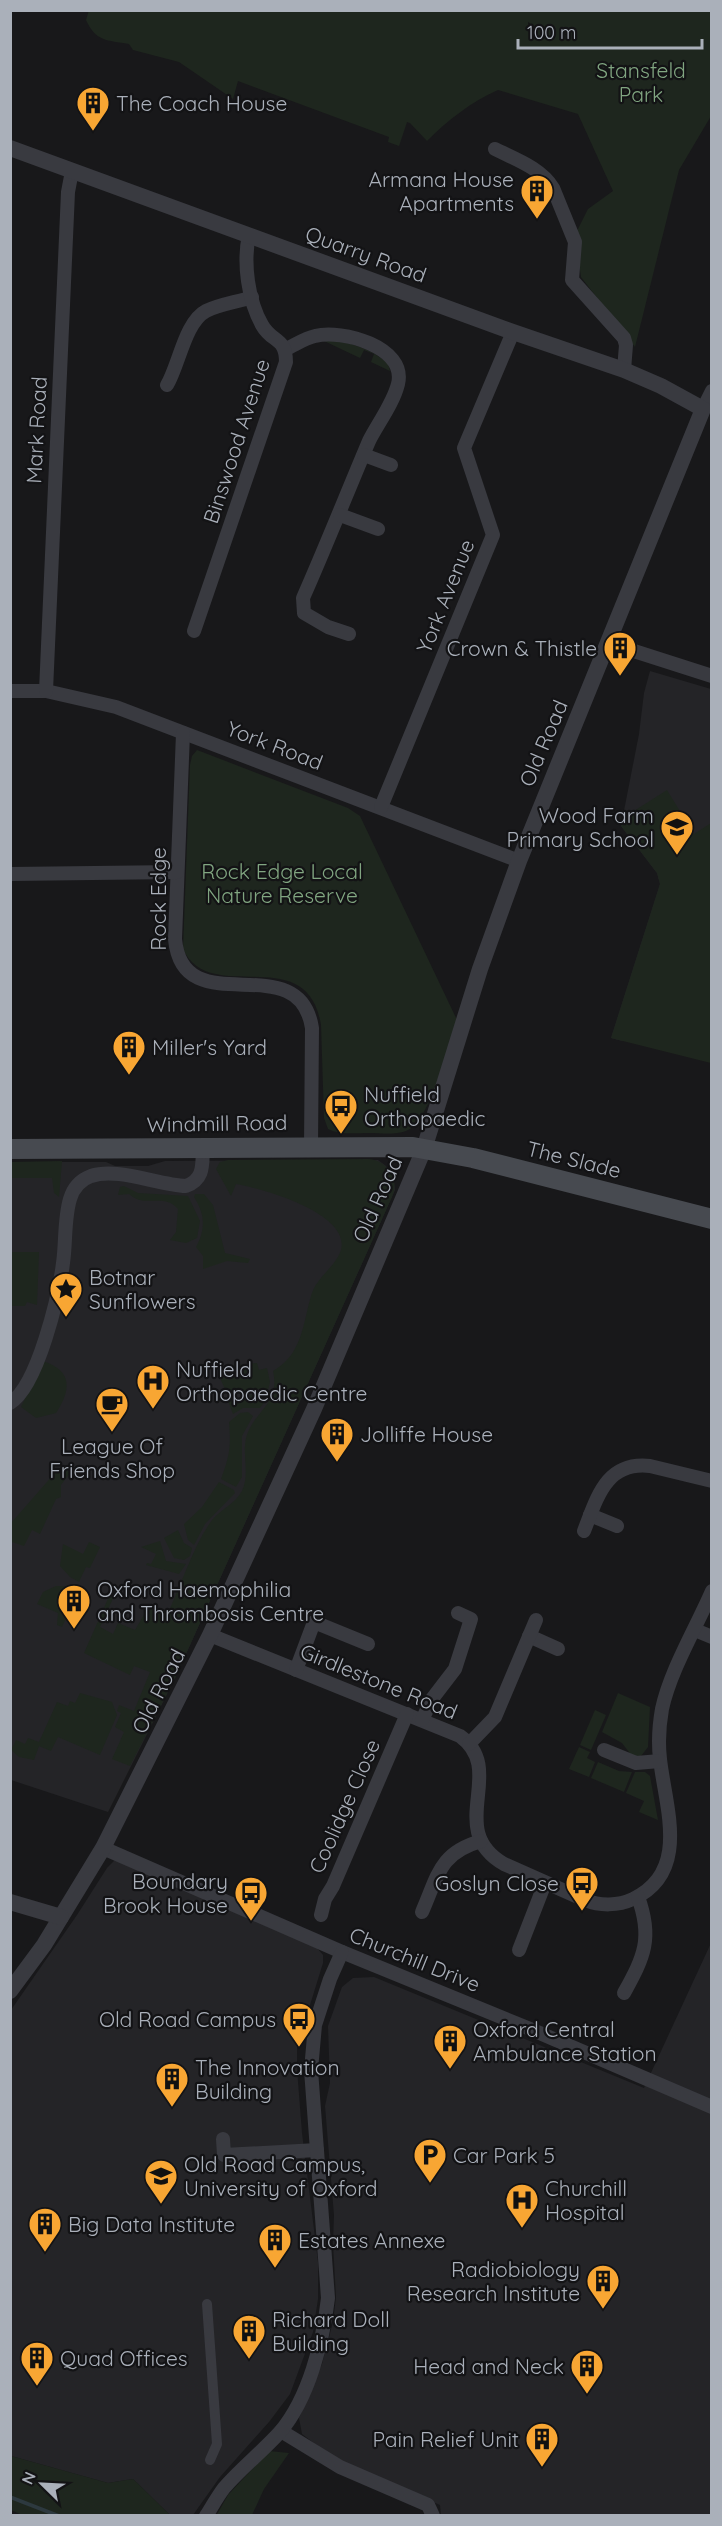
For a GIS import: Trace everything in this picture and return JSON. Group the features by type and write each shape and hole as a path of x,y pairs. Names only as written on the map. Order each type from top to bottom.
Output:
{"main road":[{"name":"Windmill Road","path":"10,1149 311,1146 424,1149"},
{"name":"The Slade","path":"424,1149 473,1158 711,1219"}],"street":[{"name":"Quarry Road","path":"10,148 513,332 624,370 661,386 703,409"},
{"path":"495,149 529,165 553,188 575,242 572,280 624,338 626,345 624,370"},
{"name":"Mark Road","path":"46,691 68,192 72,171"},
{"name":"Binswood Avenue","path":"194,631 286,362 286,349 261,324 252,297 245,251 249,235"},
{"path":"167,385 174,374 191,327 205,312 252,297"},
{"name":"York Avenue","path":"381,807 493,535 464,448 513,332"},
{"path":"286,349 315,336 333,334 361,340 381,348 391,357 398,370 398,383 364,455 303,598 304,613 328,627 349,634"},
{"name":"Old Road","path":"10,1991 62,1917 103,1848 210,1635 314,1409 381,1246 424,1149 480,969 519,861 711,391"},
{"path":"364,455 391,465"},
{"path":"340,515 378,529"},
{"path":"609,643 711,675"},
{"name":"York Road","path":"10,691 46,691 116,707 519,861"},
{"name":"Rock Edge","path":"183,733 174,939 176,954 181,964 201,980 216,984 281,988 293,993 310,1013 312,1028 311,1146"},
{"path":"10,874 177,872"},
{"path":"10,1403 20,1396 55,1308 63,1266 69,1205 77,1185 99,1174 123,1175 186,1186 195,1182 202,1172 202,1147"},
{"path":"584,1531 599,1493 606,1483 614,1475 634,1466 658,1467 711,1481"},
{"path":"590,1515 616,1526"},
{"path":"422,1912 448,1856 460,1848 481,1841 497,1860 595,1904 614,1904 638,1897 660,1876 669,1850 671,1832 658,1738 665,1700 672,1678 711,1591"},
{"path":"422,1720 432,1699 451,1675 458,1659 471,1619 458,1613"},
{"path":"469,1744 495,1717 536,1620"},
{"path":"296,1670 314,1622 368,1644"},
{"path":"695,1630 711,1637"},
{"name":"Girdlestone Road","path":"210,1635 460,1736 469,1744 480,1770 475,1818 481,1841"},
{"path":"529,1636 558,1648"},
{"name":"Coolidge Close","path":"321,1914 325,1899 333,1886 407,1714"},
{"path":"604,1750 636,1763 660,1761"},
{"name":"Churchill Drive","path":"103,1848 342,1952 535,2031 711,2107"},
{"path":"519,1950 545,1883"},
{"path":"624,1993 638,1968 646,1946 645,1920 638,1897"},
{"path":"10,1902 62,1917"},
{"path":"206,2516 223,2490 281,2431 299,2402 315,2362 328,2298 311,2070 315,2025 330,1979 342,1952"},
{"path":"223,2139 224,2155 317,2150"},
{"path":"207,2304 217,2444 210,2460"},
{"path":"281,2431 340,2467 428,2505 434,2516"}],"shaded area":[{"name":"Wood Farm Primary School","path":"650,671 711,689 711,1037 622,1041 611,1038 660,884 657,873 621,826 639,734 644,693"},
{"name":"Nuffield Orthopaedic Centre","path":"378,1160 386,1166 394,1181 395,1190 177,1674 108,1812 11,1780 10,1162 106,1162 115,1166 148,1166 165,1161"},
{"name":"Old Road Campus, University of Oxford","path":"115,1860 317,1948 323,1955 323,1963 297,2047 302,2133 318,2262 318,2299 313,2332 290,2394 269,2422 220,2477 193,2515 170,2515 133,2479 108,2483 11,2456 11,2010 107,1868"},
{"name":"Churchill Hospital","path":"711,1943 711,2515 441,2515 440,2505 341,2464 302,2434 299,2418 322,2364 333,2322 336,2297 334,2215 325,2106 330,2083 328,2026 342,1987 353,1978 374,1977 644,2088"}],"green space":[{"name":"Stansfeld Park","path":"89,10 711,11 711,116 679,170 635,347 581,277 575,235 588,209 613,191 578,114 498,90 460,112 427,141 407,122 399,146 388,142 389,137 238,81 233,99 179,62 133,50 129,44 98,36 86,20"},
{"path":"322,340 349,343 373,354 364,350 360,358"},
{"path":"374,354 388,363 390,371 371,362"},
{"name":"Rock Edge Local Nature Reserve","path":"197,750 348,808 360,816 457,1020 431,1099 415,1125 406,1131 348,1133 328,1129 324,1118 321,1025 312,999 297,985 278,979 214,974 196,966 183,949 190,765 192,756"},
{"name":"Wood Farm Primary School","path":"667,790 694,834 711,823 711,1063 611,1038 660,884 657,873 621,826 626,816"},
{"path":"368,1159 381,1163 390,1172 394,1184 392,1197 177,1674 130,1766 112,1759 124,1732 115,1727 121,1713 117,1711 119,1705 134,1711 150,1672 134,1666 130,1675 84,1653 111,1592 115,1594 100,1627 113,1634 118,1623 135,1630 148,1608 167,1615 205,1530 212,1520 242,1491 246,1476 246,1439 252,1424 271,1398 274,1382 273,1371 283,1364 296,1348 313,1289 341,1250 340,1237 332,1225 319,1214 283,1197 248,1186 236,1184 231,1196 216,1169 220,1162 228,1160"},
{"path":"62,1161 59,1197 54,1193 52,1178 11,1178 11,1162"},
{"path":"124,1186 138,1193 188,1196 200,1221 197,1238 186,1243 170,1240 176,1232 178,1209 167,1202 141,1200 129,1194 118,1195 120,1187"},
{"path":"195,1194 204,1194 213,1205 225,1253 250,1259 248,1263 227,1261 203,1269 203,1256 196,1247 203,1222"},
{"path":"11,1252 39,1252 37,1305 27,1302 25,1306 11,1306"},
{"path":"43,1361 60,1370 66,1382 66,1389 65,1397 56,1413 36,1418 21,1407"},
{"path":"257,1363 259,1370 267,1368 270,1382 268,1390 253,1390 228,1396 220,1378 228,1366"},
{"path":"261,1392 267,1398 260,1408 243,1408 233,1414 228,1401 248,1398 252,1394"},
{"path":"248,1412 253,1416 242,1436 242,1477 236,1487 221,1479 229,1451 229,1422 240,1413"},
{"path":"61,1466 70,1473 61,1485 61,1497 56,1499 40,1534 32,1530 24,1546 12,1542 11,1546 11,1523"},
{"path":"219,1482 234,1490 235,1493 205,1524 194,1545 188,1540 184,1524 202,1507"},
{"path":"178,1530 184,1543 192,1548 190,1556 184,1560 174,1558 164,1538"},
{"path":"160,1541 166,1561 186,1564 179,1574 146,1565 151,1564 156,1554 141,1547"},
{"path":"89,1542 100,1547 90,1568 86,1567 79,1582 70,1577 60,1566 63,1544 83,1554"},
{"path":"56,1586 63,1586 78,1592 62,1627 57,1625 58,1613 37,1604 43,1592"},
{"path":"80,1693 112,1702 117,1715 100,1755 58,1737 51,1751 39,1746 34,1760 19,1757 11,1750 16,1740 25,1744 28,1738 39,1742 57,1702 68,1706 70,1701 75,1703"},
{"path":"618,1693 650,1707 648,1747 641,1756 632,1756 622,1743 602,1732"},
{"path":"595,1710 606,1715 591,1750 580,1745"},
{"path":"579,1747 590,1752 587,1758 595,1762 589,1777 569,1769"},
{"path":"598,1762 619,1771 632,1772 624,1792 591,1778"},
{"path":"635,1772 645,1772 650,1776 658,1820 639,1812 644,1801 626,1793"},
{"path":"269,2451 289,2453 264,2489 252,2515 216,2516 228,2495"},
{"path":"11,2456 108,2483 133,2479 170,2515 22,2515 11,2510"}],"waterway":[{"path":"10,2497 59,2516"}],"place":[{"name":"The Coach House","path":"93,132"},
{"name":"Armana House Apartments","path":"537,220"},
{"name":"Crown & Thistle","path":"620,677"},
{"name":"Wood Farm Primary School","path":"677,856"},
{"name":"Miller's Yard","path":"129,1076"},
{"name":"Nuffield Orthopaedic","path":"341,1135"},
{"name":"Botnar Sunflowers","path":"66,1318"},
{"name":"Nuffield Orthopaedic Centre","path":"153,1410"},
{"name":"League Of Friends Shop","path":"112,1433"},
{"name":"Jolliffe House","path":"337,1463"},
{"name":"Oxford Haemophilia and Thrombosis Centre","path":"74,1630"},
{"name":"Goslyn Close","path":"582,1912"},
{"name":"Boundary Brook House","path":"251,1922"},
{"name":"Old Road Campus","path":"299,2048"},
{"name":"Oxford Central Ambulance Station","path":"450,2070"},
{"name":"The Innovation Building","path":"172,2108"},
{"name":"Car Park 5","path":"430,2184"},
{"name":"Old Road Campus, University of Oxford","path":"161,2205"},
{"name":"Churchill Hospital","path":"522,2229"},
{"name":"Big Data Institute","path":"45,2253"},
{"name":"Estates Annexe","path":"275,2269"},
{"name":"Radiobiology Research Institute","path":"603,2310"},
{"name":"Richard Doll Building","path":"249,2360"},
{"name":"Quad Offices","path":"37,2387"},
{"name":"Head and Neck","path":"587,2395"},
{"name":"Pain Relief Unit","path":"542,2468"}]}
